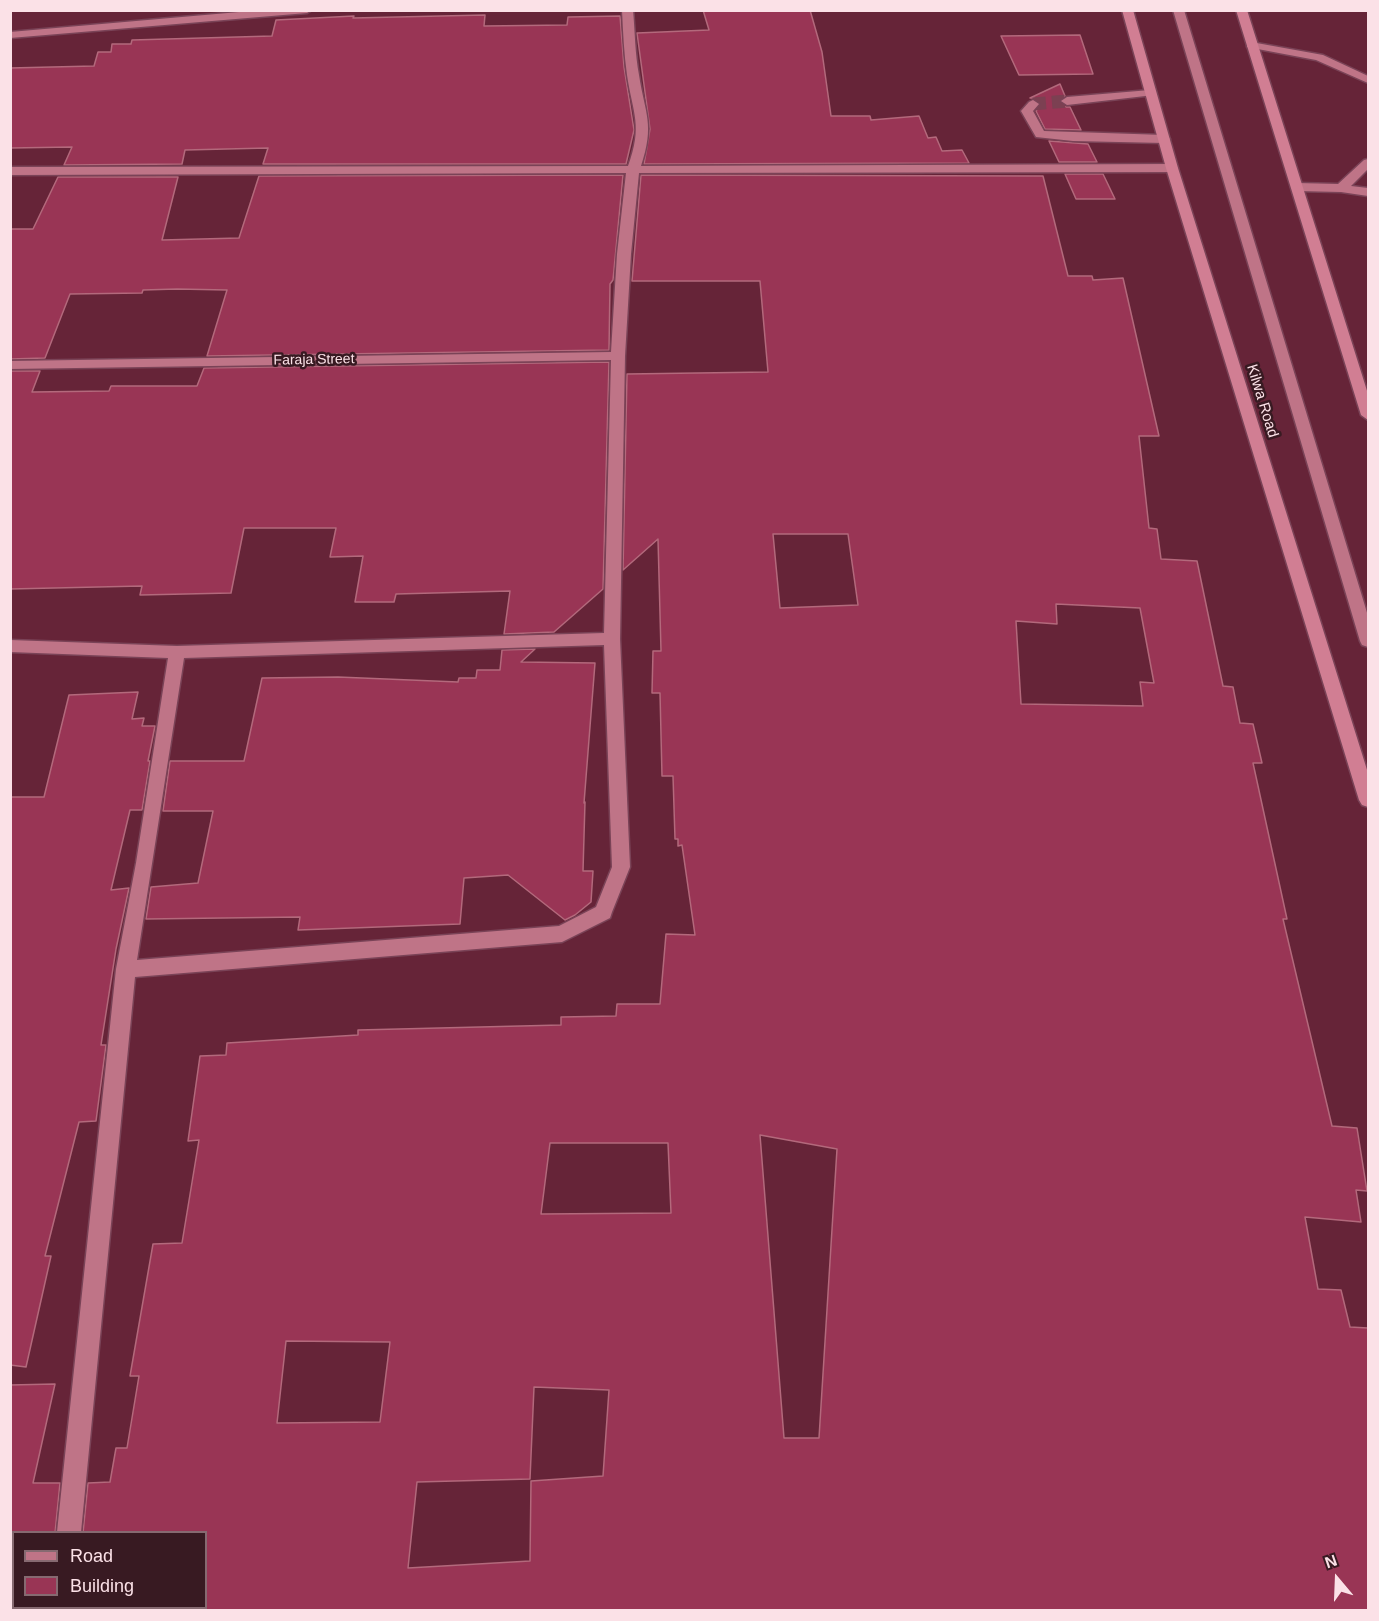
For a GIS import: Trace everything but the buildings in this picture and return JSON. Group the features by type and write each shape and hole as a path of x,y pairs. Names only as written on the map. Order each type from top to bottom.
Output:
{"highway":[{"name":"Kilwa Road","path":"1127,10 1172,168 1368,800"},
{"path":"1241,10 1368,415"}],"street":[{"path":"10,35 307,10"},
{"path":"126,969 562,934 603,912 621,867 612,639 618,356 624,254 633,170 641,147 643,118 633,76 627,10"},
{"path":"1178,10 1368,641"},
{"path":"1251,45 1319,57 1368,80"},
{"path":"1067,101 1150,93"},
{"path":"1033,104 1027,111 1040,134 1164,139"},
{"path":"1341,188 1368,163"},
{"path":"10,171 1172,168"},
{"path":"1297,187 1341,188 1368,192"},
{"name":"Faraja Street","path":"10,365 618,356"},
{"path":"10,646 177,652 612,639"},
{"path":"69,1531 126,969 146,862 177,652"}],"tunnel":[{"path":"1033,104 1067,101"}]}
